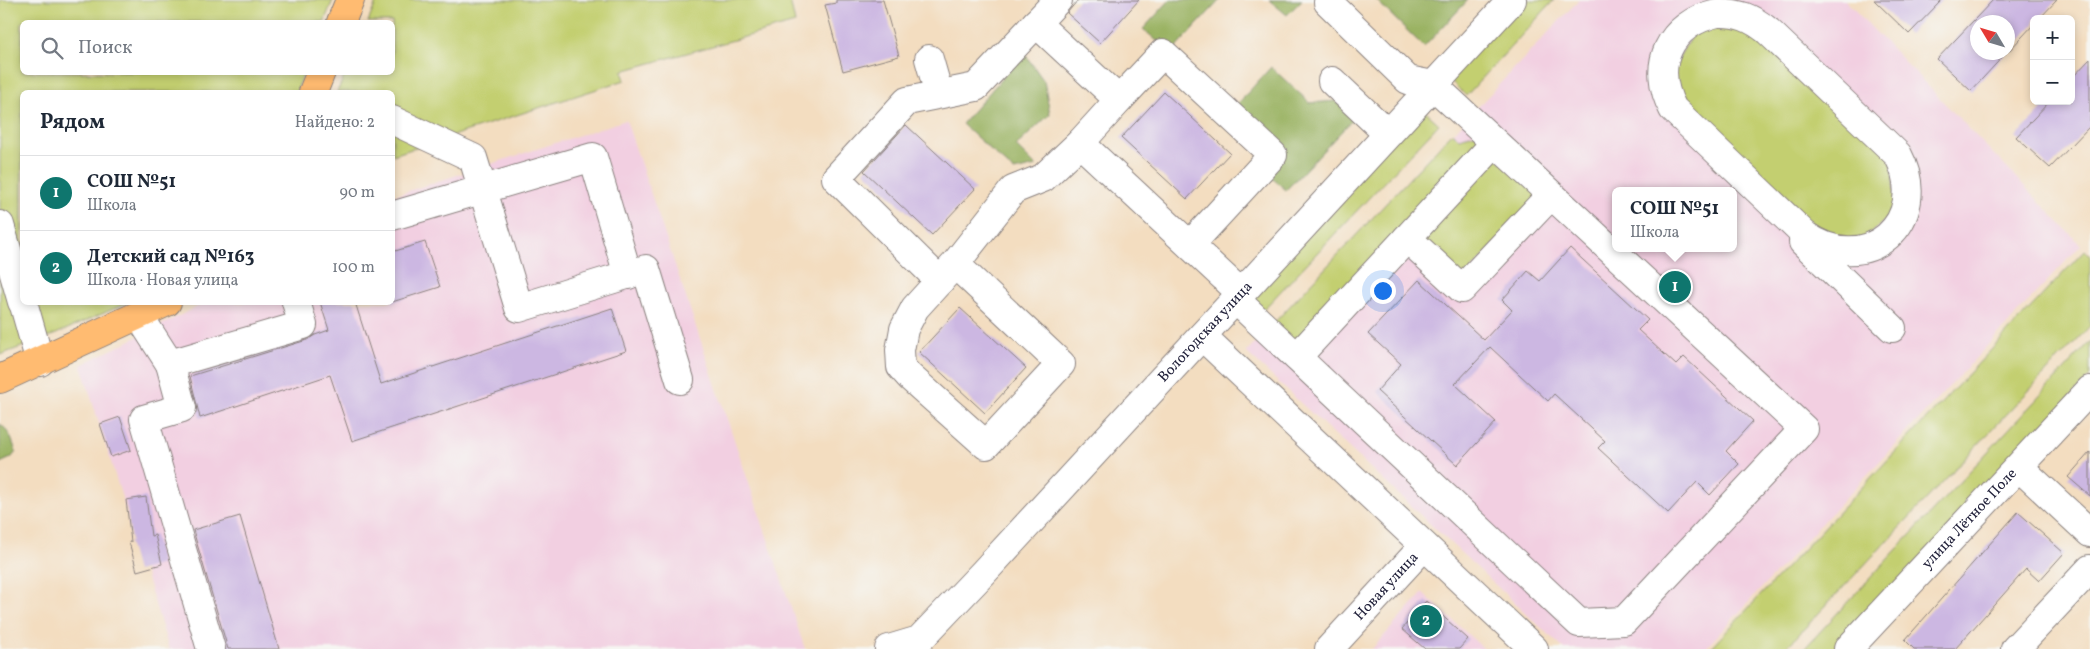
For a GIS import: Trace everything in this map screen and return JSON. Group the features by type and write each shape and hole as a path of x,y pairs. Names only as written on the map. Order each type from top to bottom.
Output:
{"main road":[{"path":"342,20 350,0"},
{"path":"0,379 161,305"}],"street":[{"path":"1058,0 976,88 907,101 836,178 948,272 1061,364 986,445 910,377 902,366 900,350 904,329 915,308 948,272 1013,190 1043,178 1080,143 1163,53 1273,155 1190,245"},
{"name":"Вологодская улица","path":"890,649 920,644 983,573 1512,0"},
{"path":"1328,2 1408,80 1433,85 1612,251"},
{"path":"1676,118 1805,235 1829,249 1857,251 1882,240 1893,231 1906,208 1908,180 1898,155 1768,30 1757,22 1731,12 1703,16 1680,31 1671,42 1663,69 1663,83 1676,118 1892,328"},
{"path":"1036,23 1119,100"},
{"path":"929,59 939,94"},
{"path":"1332,81 1388,134"},
{"path":"395,121 473,158 519,308 646,269 680,380"},
{"path":"1080,143 1190,245 1297,357 1578,623 1624,621 1804,429 1613,252"},
{"path":"1297,357 1495,143"},
{"path":"395,215 593,157 628,275"},
{"path":"1406,238 1462,289 1551,195"},
{"path":"0,225 20,292"},
{"path":"24,305 40,362"},
{"path":"170,364 303,325 297,305"},
{"path":"141,316 170,364 182,408 144,419 211,649"},
{"path":"1202,336 1534,649"},
{"name":"улица Лётное Поле","path":"1857,646 2090,390"},
{"path":"2019,467 2090,533"},
{"name":"Новая улица","path":"1330,649 1424,546"},
{"path":"2015,649 2090,569"}],"shaded area":[{"path":"1579,0 1845,0 2081,245 1705,649 1564,649 1246,352"},
{"path":"626,120 805,649 169,649 81,365 201,305 395,305 395,195"},
{"path":"1423,593 1484,649 1372,649"}],"green space":[{"path":"0,0 333,0 325,20 20,20 20,75 303,75 297,90 20,90 20,305 122,305 56,334 0,355"},
{"path":"377,0 790,0 795,23 622,71 625,80 395,154 395,90 338,90 345,75 395,75 395,20 369,20"},
{"path":"1170,0 1220,0 1171,53 1143,29"},
{"path":"1269,0 1302,0 1287,15"},
{"path":"1376,0 1468,0 1424,47"},
{"path":"1518,0 1554,0 1466,96 1447,77"},
{"path":"1729,23 1765,38 1892,158 1895,210 1867,238 1828,240 1688,118 1672,69 1692,35"},
{"path":"1024,53 1044,81 1050,114 1016,146 1036,166 1014,171 962,124"},
{"path":"1271,67 1310,103 1336,101 1353,119 1286,190 1272,178 1279,153 1234,108"},
{"path":"1419,106 1439,124 1262,311 1244,293"},
{"path":"1452,133 1459,138 1478,133 1476,156 1297,348 1272,325"},
{"path":"1495,156 1539,196 1462,280 1418,240"},
{"path":"2085,250 2090,255 2090,326 1785,649 1710,649"},
{"path":"2090,342 2090,376 1836,649 1804,649"},
{"path":"0,424 12,440 16,452 11,458 0,463"}],"building":[{"path":"836,0 883,0 899,56 843,71 825,5 836,3"},
{"path":"1078,0 1139,0 1100,43 1067,13"},
{"path":"1874,0 1942,0 1909,34"},
{"path":"1993,0 2057,0 2043,15 2030,15 2030,28 2015,44 2015,15 1979,15"},
{"path":"1970,24 1970,60 2000,60 1971,91 1937,59"},
{"path":"2090,59 2090,126 2050,168 2016,137 2046,105 2075,105 2075,75"},
{"path":"1164,92 1230,153 1187,199 1121,138"},
{"path":"906,125 975,189 932,235 864,171"},
{"path":"425,242 440,287 395,301 395,251"},
{"path":"1570,248 1648,320 1638,330 1676,365 1684,357 1753,421 1726,451 1739,464 1710,495 1697,482 1668,513 1598,448 1605,441 1554,394 1548,401 1490,347 1455,384 1496,422 1457,465 1377,391 1401,364 1368,334 1419,280 1484,340 1512,310 1502,300 1528,271 1540,281"},
{"path":"321,305 356,305 381,384 612,308 626,351 352,441 330,375 200,418 190,376 307,340 329,330"},
{"path":"960,308 1026,368 985,413 919,352"},
{"path":"120,417 131,450 111,457 100,424"},
{"path":"2090,452 2090,496 2068,477"},
{"path":"146,497 151,536 155,535 162,564 137,571 129,542 131,542 126,500"},
{"path":"2018,512 2064,553 2039,581 2026,569 1955,649 1914,649 1905,640"},
{"path":"240,516 279,649 228,649 193,530"},
{"path":"1426,601 1468,639 1459,649 1425,649 1402,629"}],"place":[{"name":"СОШ №51","path":"1675,287"},
{"name":"Детский сад №163","path":"1426,621"}]}
